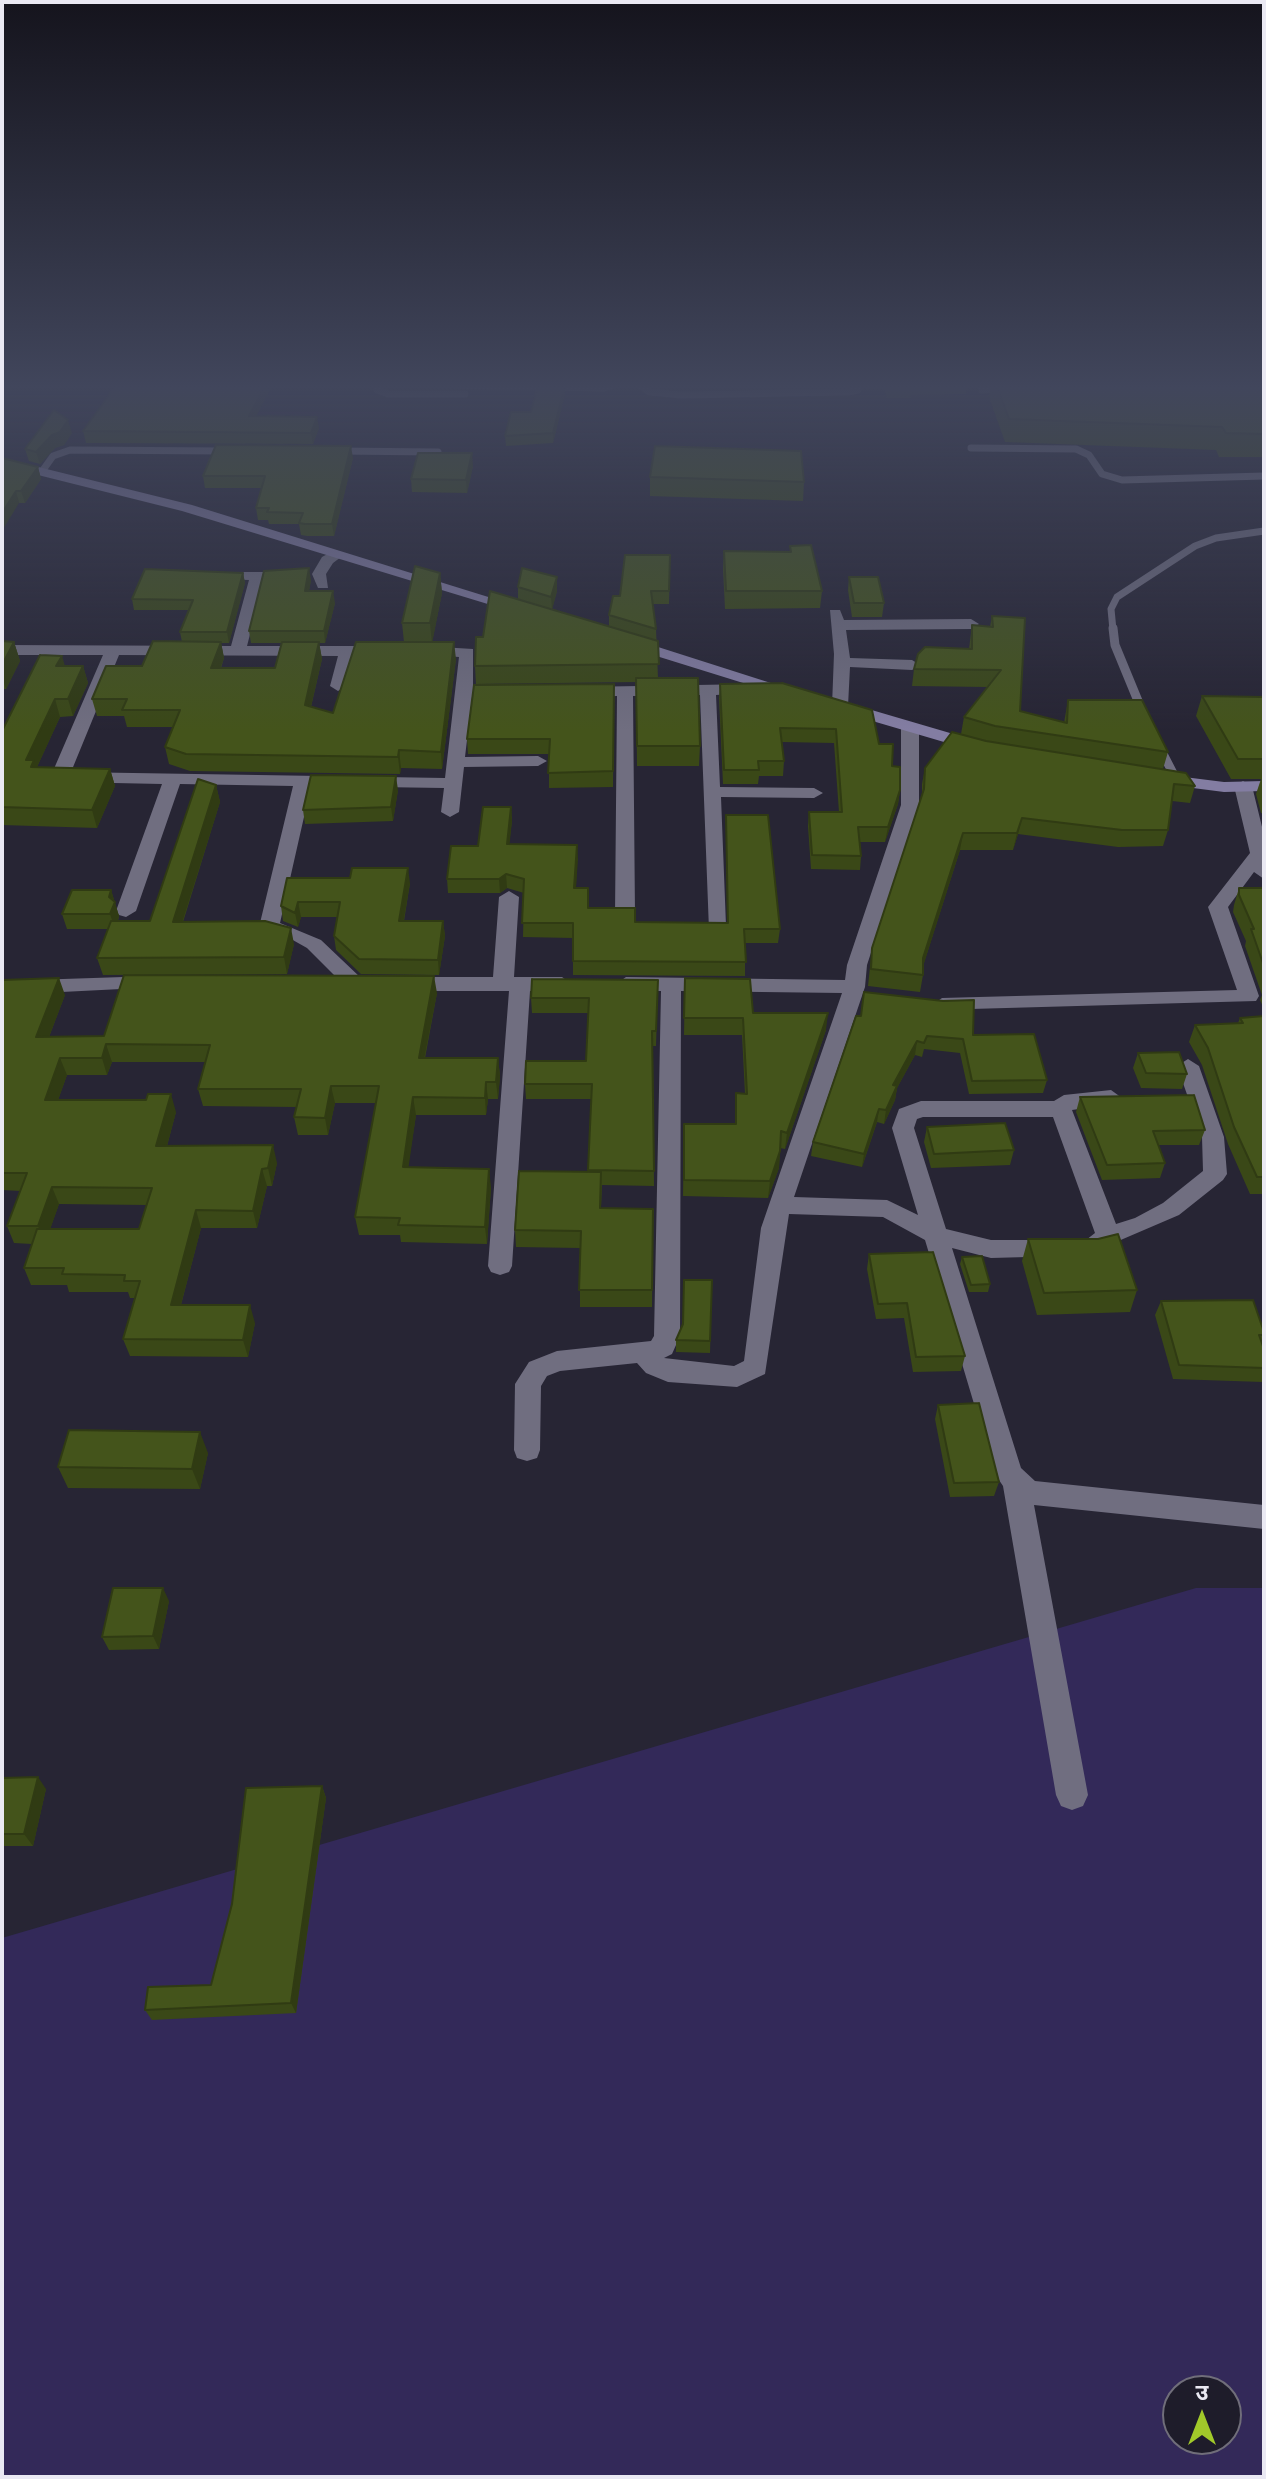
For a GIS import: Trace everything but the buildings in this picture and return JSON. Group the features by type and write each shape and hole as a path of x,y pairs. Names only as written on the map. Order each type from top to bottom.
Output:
{"street":[{"path":"147,500 532,613"},
{"path":"323,585 319,574 327,560 338,554"},
{"path":"199,575 297,576"},
{"path":"238,651 258,576"},
{"path":"825,702 842,662 836,619 971,624"},
{"path":"607,635 989,751"},
{"path":"2,650 41,657 113,651 467,652 450,812"},
{"path":"113,651 62,771 66,777 453,783"},
{"path":"334,686 343,652"},
{"path":"842,662 912,665"},
{"path":"567,692 780,689"},
{"path":"708,691 716,926"},
{"path":"464,692 523,692"},
{"path":"625,692 625,915"},
{"path":"642,1352 655,1366 668,1372 737,1377 756,1367 773,1228 859,992 857,965 910,805 910,727"},
{"path":"455,762 538,761"},
{"path":"1148,777 1264,786"},
{"path":"126,911 172,781"},
{"path":"303,782 270,923 272,930 296,934 369,983"},
{"path":"927,1003 1249,996 1218,907 1261,863 1243,786"},
{"path":"711,792 814,793"},
{"path":"500,1266 512,984 509,897"},
{"path":"2,988 168,982"},
{"path":"326,983 581,984"},
{"path":"611,984 859,992"},
{"path":"527,1450 528,1384 538,1369 557,1361 663,1347 667,1336 671,984"},
{"path":"780,1205 887,1209 938,1236 991,1249 1091,1249 1108,1236 1143,1224 1171,1209 1215,1174 1213,1137 1188,1066"},
{"path":"1108,1236 1099,1203 1061,1109 1064,1103 1130,1098"},
{"path":"1173,1099 1202,1100"},
{"path":"1061,1109 921,1109 907,1114 903,1128 1009,1474 1025,1489 1043,1496 1264,1517"},
{"path":"1016,1481 1072,1795"}],"lane":[{"path":"1145,717 1115,645 1111,609 1117,597 1195,546 1216,538 1264,531"},
{"path":"1158,743 1177,781"}],"shaded area":[{"path":"1196,1588 1264,1588 1264,2477 2,2477 2,1938"}]}
